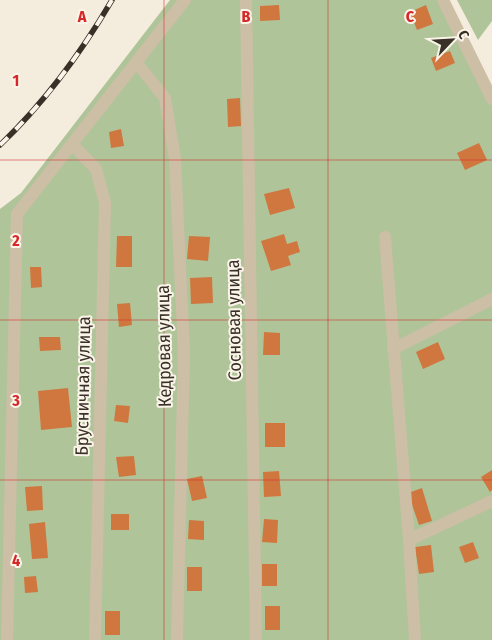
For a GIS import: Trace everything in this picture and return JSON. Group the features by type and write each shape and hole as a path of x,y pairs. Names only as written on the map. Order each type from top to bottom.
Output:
{"street":[{"path":"7,640 17,214 185,0"},
{"name":"Сосновая улица","path":"246,0 256,640"},
{"path":"443,0 492,99"},
{"name":"Кедровая улица","path":"136,62 165,98 175,159 184,353 177,640"},
{"name":"Брусничная улица","path":"72,144 96,170 105,202 95,640"},
{"path":"385,237 415,640"},
{"path":"392,349 492,299"},
{"path":"409,540 492,501"}],"green space":[{"path":"170,0 442,0 492,99 492,640 0,640 0,209 21,193"},
{"path":"457,0 492,0 492,21 478,40"}],"building":[{"path":"279,5 280,20 260,21 260,6"},
{"path":"426,5 433,24 417,30 410,12"},
{"path":"450,51 455,63 436,71 431,58"},
{"path":"240,98 241,126 228,127 227,99"},
{"path":"121,129 124,146 111,148 109,132"},
{"path":"479,143 487,160 465,170 457,153"},
{"path":"289,188 295,208 270,215 264,194"},
{"path":"284,234 287,244 297,241 300,252 288,256 291,265 271,271 261,241"},
{"path":"117,236 132,236 132,267 116,267"},
{"path":"189,236 210,237 208,261 187,259"},
{"path":"30,267 41,267 42,287 31,288"},
{"path":"212,277 213,303 191,304 190,278"},
{"path":"130,303 132,325 119,327 117,304"},
{"path":"264,332 280,333 280,355 263,355"},
{"path":"39,337 60,337 61,350 40,351"},
{"path":"438,342 445,359 423,369 416,352"},
{"path":"68,388 72,427 41,430 38,391"},
{"path":"116,405 130,406 128,423 114,421"},
{"path":"265,423 285,423 285,447 265,447"},
{"path":"134,456 136,475 119,477 116,457"},
{"path":"492,470 492,490 490,492 481,477"},
{"path":"279,471 281,496 264,497 263,472"},
{"path":"202,476 207,498 192,501 187,479"},
{"path":"42,486 43,510 27,511 25,487"},
{"path":"422,488 432,521 419,525 408,493"},
{"path":"111,514 129,514 129,530 111,530"},
{"path":"264,519 278,520 277,543 262,542"},
{"path":"189,520 204,521 204,540 188,539"},
{"path":"45,522 48,558 32,559 29,524"},
{"path":"473,542 479,558 465,563 459,547"},
{"path":"431,545 434,572 419,574 415,547"},
{"path":"262,564 277,564 277,586 262,586"},
{"path":"187,567 202,567 202,591 187,591"},
{"path":"36,576 38,592 25,593 24,577"},
{"path":"265,606 280,606 280,630 265,630"},
{"path":"105,611 120,611 120,635 105,635"}],"railway":[{"path":"0,145 32,112 75,58 112,0"}]}
